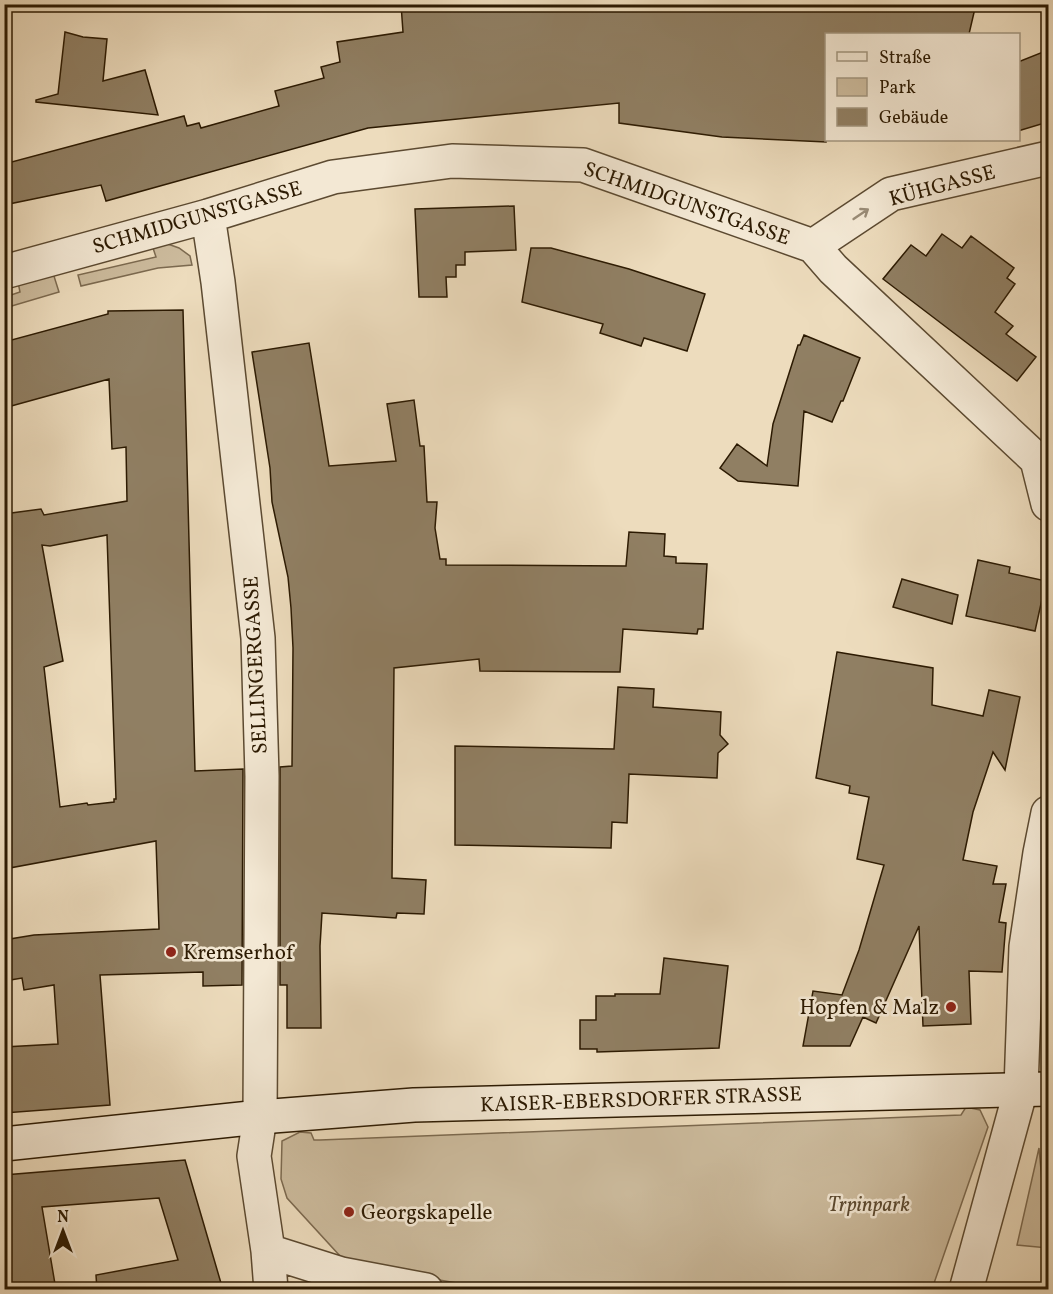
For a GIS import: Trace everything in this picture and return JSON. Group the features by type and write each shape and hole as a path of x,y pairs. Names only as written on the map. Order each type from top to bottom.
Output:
{"street":[{"name":"KÜHGASSE","path":"813,246 891,194 1048,158"},
{"name":"SCHMIDGUNSTGASSE","path":"4,272 208,216 333,177 452,161 583,165 813,246 833,269 1037,460 1048,504"},
{"name":"SELLINGERGASSE","path":"208,216 218,282 258,638 262,776 260,1117"},
{"path":"966,1290 1035,1089 1026,947 1048,813"},
{"name":"KAISER-EBERSDORFER STRASSE","path":"4,1144 260,1117 414,1105 1035,1089"},
{"path":"260,1117 254,1156 268,1251 270,1290"},
{"path":"268,1251 341,1274 426,1290"}],"green space":[{"path":"165,243 179,248 190,256 192,265 158,268 81,286 78,275 156,257 152,245"},
{"path":"53,273 59,292 5,308 5,297 20,292 18,282"},
{"name":"Trpinpark","path":"966,1107 980,1110 988,1127 932,1289 490,1289 389,1271 341,1257 287,1198 281,1179 282,1141 300,1132 311,1133 314,1140 320,1140 961,1115"},
{"path":"1039,1148 1048,1248 1017,1245"}],"building":[{"path":"401,4 861,4 860,8 933,8 934,4 976,4 969,33 825,33 826,142 722,137 619,123 619,103 368,128 106,201 101,185 4,205 4,164 184,116 187,126 199,123 201,128 279,106 275,91 324,78 321,67 340,62 337,42 403,32"},
{"path":"65,32 83,37 107,39 103,81 145,70 158,115 36,102 36,100 58,94"},
{"path":"1048,50 1048,122 1020,130 1020,61"},
{"path":"514,206 516,250 465,252 465,265 456,265 456,277 446,277 447,297 419,297 415,209"},
{"path":"942,234 962,248 971,236 1014,268 1007,278 1015,284 995,312 1013,326 1006,334 1036,357 1017,381 883,279 911,245 926,256"},
{"path":"531,248 551,248 629,269 705,294 687,351 644,338 641,346 600,333 603,324 522,302"},
{"path":"183,310 195,771 243,769 242,985 203,986 203,972 100,975 110,1105 4,1113 4,1047 58,1044 54,985 24,990 22,978 4,981 4,940 34,935 159,929 156,841 4,869 4,514 41,509 44,515 127,501 126,447 112,449 109,379 4,408 4,342 108,314 108,311","holes":["107,535 116,799 114,802 60,807 44,667 63,661 42,545 50,546"]},
{"path":"804,335 860,358 843,401 832,422 804,411 798,486 738,481 720,468 737,444 767,466 773,424 798,345"},
{"path":"309,343 329,466 396,461 387,404 414,400 420,446 424,446 427,502 437,502 435,528 440,559 446,559 446,565 626,566 629,532 665,534 664,556 676,557 676,563 707,564 703,629 698,629 697,634 623,629 620,672 480,671 479,659 394,668 392,878 426,880 424,914 397,913 396,918 322,913 321,1028 287,1028 287,985 280,985 280,767 292,766 291,608 288,577 272,502 270,468 252,352"},
{"path":"978,560 1010,567 1009,573 1046,581 1035,631 966,616"},
{"path":"902,579 958,595 952,624 893,607"},
{"path":"837,652 933,668 932,705 983,716 989,690 1020,697 1005,770 993,752 973,812 963,860 997,866 993,884 1006,884 999,922 1006,923 1002,972 969,971 971,1024 923,1026 919,926 876,1023 863,1017 850,1046 803,1046 813,991 842,995 859,950 884,865 857,859 869,797 849,793 850,786 816,778"},
{"path":"618,687 654,689 653,707 721,712 720,735 728,744 718,753 717,778 629,774 627,823 612,822 611,848 455,845 455,746 614,749"},
{"path":"664,958 728,966 719,1048 597,1052 597,1049 580,1049 580,1020 596,1020 596,996 660,994"},
{"path":"185,1160 223,1290 97,1290 96,1275 178,1260 159,1198 42,1207 56,1290 4,1290 4,1175"}],"place":[{"name":"Kremserhof","path":"171,952"},
{"name":"Hopfen & Malz","path":"951,1007"},
{"name":"Georgskapelle","path":"349,1212"}]}
